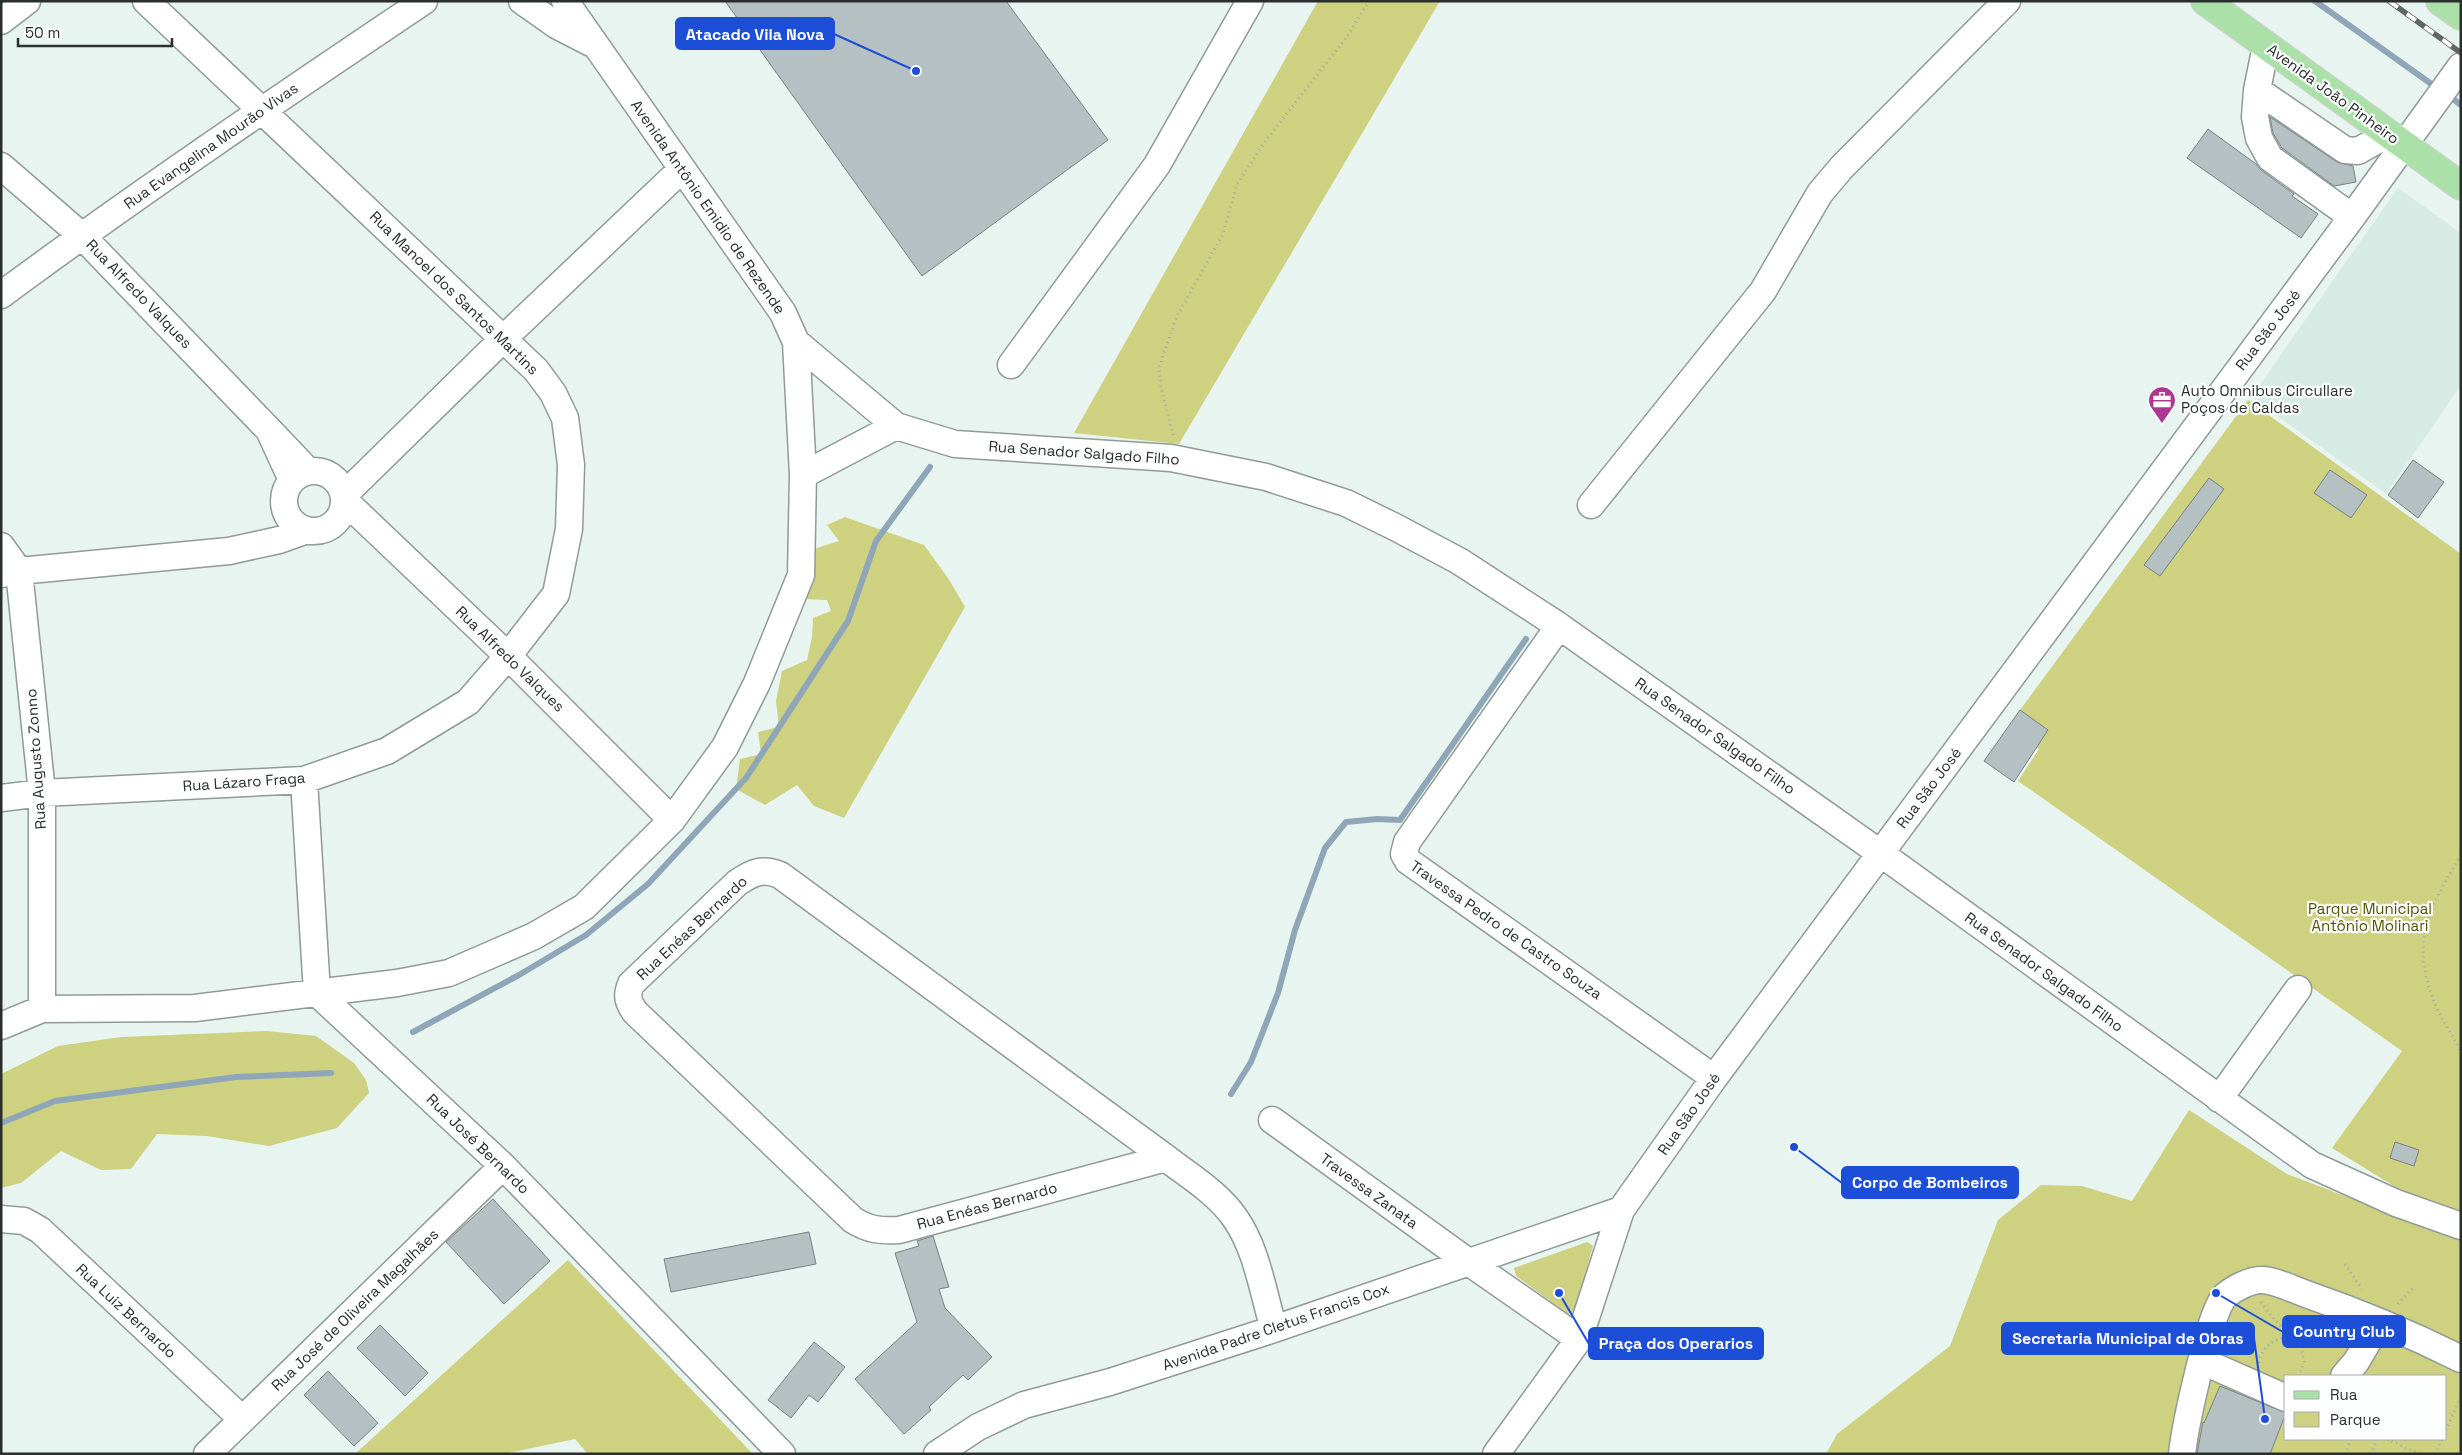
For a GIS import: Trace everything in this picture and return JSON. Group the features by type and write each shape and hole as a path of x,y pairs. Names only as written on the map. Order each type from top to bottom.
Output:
{"main road":[{"name":"Avenida João Pinheiro","path":"2205,1 2461,186"},
{"path":"2440,1 2461,16"}],"street":[{"path":"1,21 27,1"},
{"name":"Rua Manoel dos Santos Martins","path":"146,1 504,338 536,370 553,393 564,418 571,465 568,529 556,594 508,656"},
{"name":"Rua Evangelina Mourão Vivas","path":"1,295 262,110 424,1"},
{"name":"Avenida Antônio Emidio de Rezende","path":"522,1 556,25 592,43"},
{"name":"Avenida Antônio Emidio de Rezende","path":"1,1026 42,1009 195,1008 317,993 449,973 534,936 584,907 672,820 725,747 757,683 801,575 803,475 796,342 783,313 564,1"},
{"path":"1011,365 1156,165 1250,1"},
{"path":"1591,505 1763,291 1820,193 1837,173 2007,1"},
{"path":"2266,46 2257,90 2255,117 2259,138 2270,158 2352,217"},
{"name":"Rua São José","path":"1496,1454 1579,1339 1621,1210 1714,1078 2352,217 2396,139 2420,124 2461,66"},
{"path":"2257,90 2345,150 2358,150 2396,139"},
{"name":"Rua Alfredo Valques","path":"1,166 82,236 269,430 300,476"},
{"path":"344,498 504,338 682,169"},
{"path":"796,342 896,426 803,475"},
{"name":"Rua Senador Salgado Filho","path":"896,426 955,444 1179,460 1266,477 1346,503 1459,561 1559,626 1880,853 2312,1165 2396,1203 2461,1226"},
{"path":"10,573 229,551 279,540 307,530 325,529 333,524 344,510 344,498 335,478 318,471 300,476 286,489 284,499 285,509 290,519 307,530"},
{"name":"Rua Alfredo Valques","path":"344,498 508,656 672,820"},
{"name":"Rua Augusto Zonno","path":"1,546 10,573 42,793 42,1009"},
{"name":"Travessa Pedro de Castro Souza","path":"1559,626 1407,842 1404,854 1408,860 1714,1078"},
{"name":"Rua Lázaro Fraga","path":"1,798 42,793 304,780 387,751 434,724 468,702 508,656"},
{"path":"304,780 317,993"},
{"name":"Rua Enéas Bernardo","path":"1166,1158 898,1230 879,1231 867,1228 853,1220 635,1012 628,1002 627,994 631,984 738,883 754,872 768,870 780,875 1166,1158 1207,1189 1235,1217 1251,1249 1274,1329"},
{"path":"2219,1099 2298,989"},
{"name":"Rua José Bernardo","path":"317,993 503,1166 782,1454"},
{"name":"Travessa Zanata","path":"1272,1120 1467,1261 1579,1339"},
{"name":"Rua José de Oliveira Magalhães","path":"207,1454 503,1166"},
{"name":"Avenida Padre Cletus Francis Cox","path":"938,1454 978,1427 1024,1405 1110,1382 1274,1329 1467,1261 1621,1210"},
{"name":"Rua Luiz Bernardo","path":"1,1218 24,1221 40,1230 242,1419"},
{"path":"2182,1454 2185,1430 2202,1361 2220,1304 2225,1296 2240,1287 2260,1279 2378,1314 2461,1359"},
{"path":"2345,1375 2356,1362 2378,1314"},
{"path":"2202,1361 2284,1397"}],"path":[{"path":"1179,460 1161,387 1159,367 1166,342 1178,316 1223,234 1237,184 1267,139 1346,38 1369,1"},
{"path":"2461,855 2439,892 2423,935 2424,970 2437,1009 2461,1052"},
{"path":"2260,1279 2259,1291 2261,1302 2274,1318 2291,1335 2320,1342 2340,1340 2352,1328 2378,1314 2414,1287"},
{"path":"2298,1375 2304,1363 2300,1338"},
{"path":"2447,1428 2461,1397"},
{"path":"2345,1454 2352,1440"},
{"path":"2371,1454 2377,1440"},
{"path":"2389,1440 2420,1454"},
{"path":"2434,1454 2441,1440"}],"shaded area":[{"path":"2398,188 2461,233 2461,385 2386,494 2251,397"}],"green space":[{"path":"1318,1 1440,1 1179,444 1074,433"},
{"name":"Parque Municipal Antônio Molinari","path":"2248,400 2461,554 2461,1212 2397,1188 2332,1148 2402,1051 2018,781 2039,749 2036,747 2020,710"},
{"path":"845,517 924,545 948,578 965,607 844,818 814,806 797,785 765,805 736,789 740,759 761,754 758,732 779,727 776,701 782,671 807,660 812,637 813,618 831,611 827,600 804,599 811,550 839,541 827,525"},
{"path":"267,1031 316,1036 354,1063 366,1080 369,1093 337,1128 269,1146 207,1136 157,1134 131,1169 101,1170 61,1151 21,1183 1,1188 1,1074 58,1046 121,1037"},
{"path":"2189,1110 2287,1174 2461,1240 2461,1454 1826,1454 1837,1434 1950,1346 1998,1220 2041,1185 2082,1186 2132,1201"},
{"path":"1587,1242 1593,1246 1575,1310 1568,1314 1516,1276 1514,1268"},
{"path":"568,1260 753,1454 588,1454 575,1439 503,1454 355,1454"}],"building":[{"path":"725,1 1006,1 1108,140 922,276"},
{"path":"2270,117 2337,162 2353,166 2356,182 2334,186 2282,148 2273,133"},
{"path":"2208,129 2294,194 2292,196 2318,214 2301,238 2187,158"},
{"path":"2413,460 2444,482 2418,518 2388,495"},
{"path":"2330,470 2367,495 2351,518 2314,493"},
{"path":"2209,478 2224,489 2160,576 2144,565"},
{"path":"2020,710 2048,730 2014,782 1984,761"},
{"path":"2395,1142 2419,1150 2414,1166 2390,1158"},
{"path":"493,1199 550,1261 504,1304 446,1242"},
{"path":"809,1232 816,1264 671,1292 664,1259"},
{"path":"933,1236 949,1287 939,1289 945,1308 992,1357 968,1380 963,1375 929,1407 931,1410 904,1434 855,1379 917,1322 895,1253 919,1246 917,1241"},
{"path":"380,1325 428,1373 405,1396 357,1348"},
{"path":"814,1342 845,1367 818,1402 809,1395 791,1418 768,1400"},
{"path":"328,1371 378,1423 354,1446 304,1395"},
{"path":"2220,1386 2284,1412 2284,1418 2270,1454 2197,1454 2204,1423"}],"waterway":[{"path":"2315,1 2437,88"},
{"path":"2448,95 2461,105"},
{"path":"413,1032 519,975 586,935 648,884 746,778 848,621 876,541 930,467"},
{"path":"1231,1094 1251,1062 1278,993 1295,930 1325,848 1346,822 1377,819 1400,820 1526,639"},
{"path":"1,1123 55,1101 236,1077 331,1073"}],"railway":[{"path":"2389,1 2461,53"}],"place":[{"name":"Atacado Vila Nova","path":"916,71"},
{"name":"Auto Omnibus Circullare Poços de Caldas","path":"2162,424"},
{"name":"Corpo de Bombeiros","path":"1794,1147"},
{"name":"Praça dos Operarios","path":"1559,1293"},
{"name":"Country Club","path":"2216,1293"},
{"name":"Secretaria Municipal de Obras","path":"2265,1419"}]}
